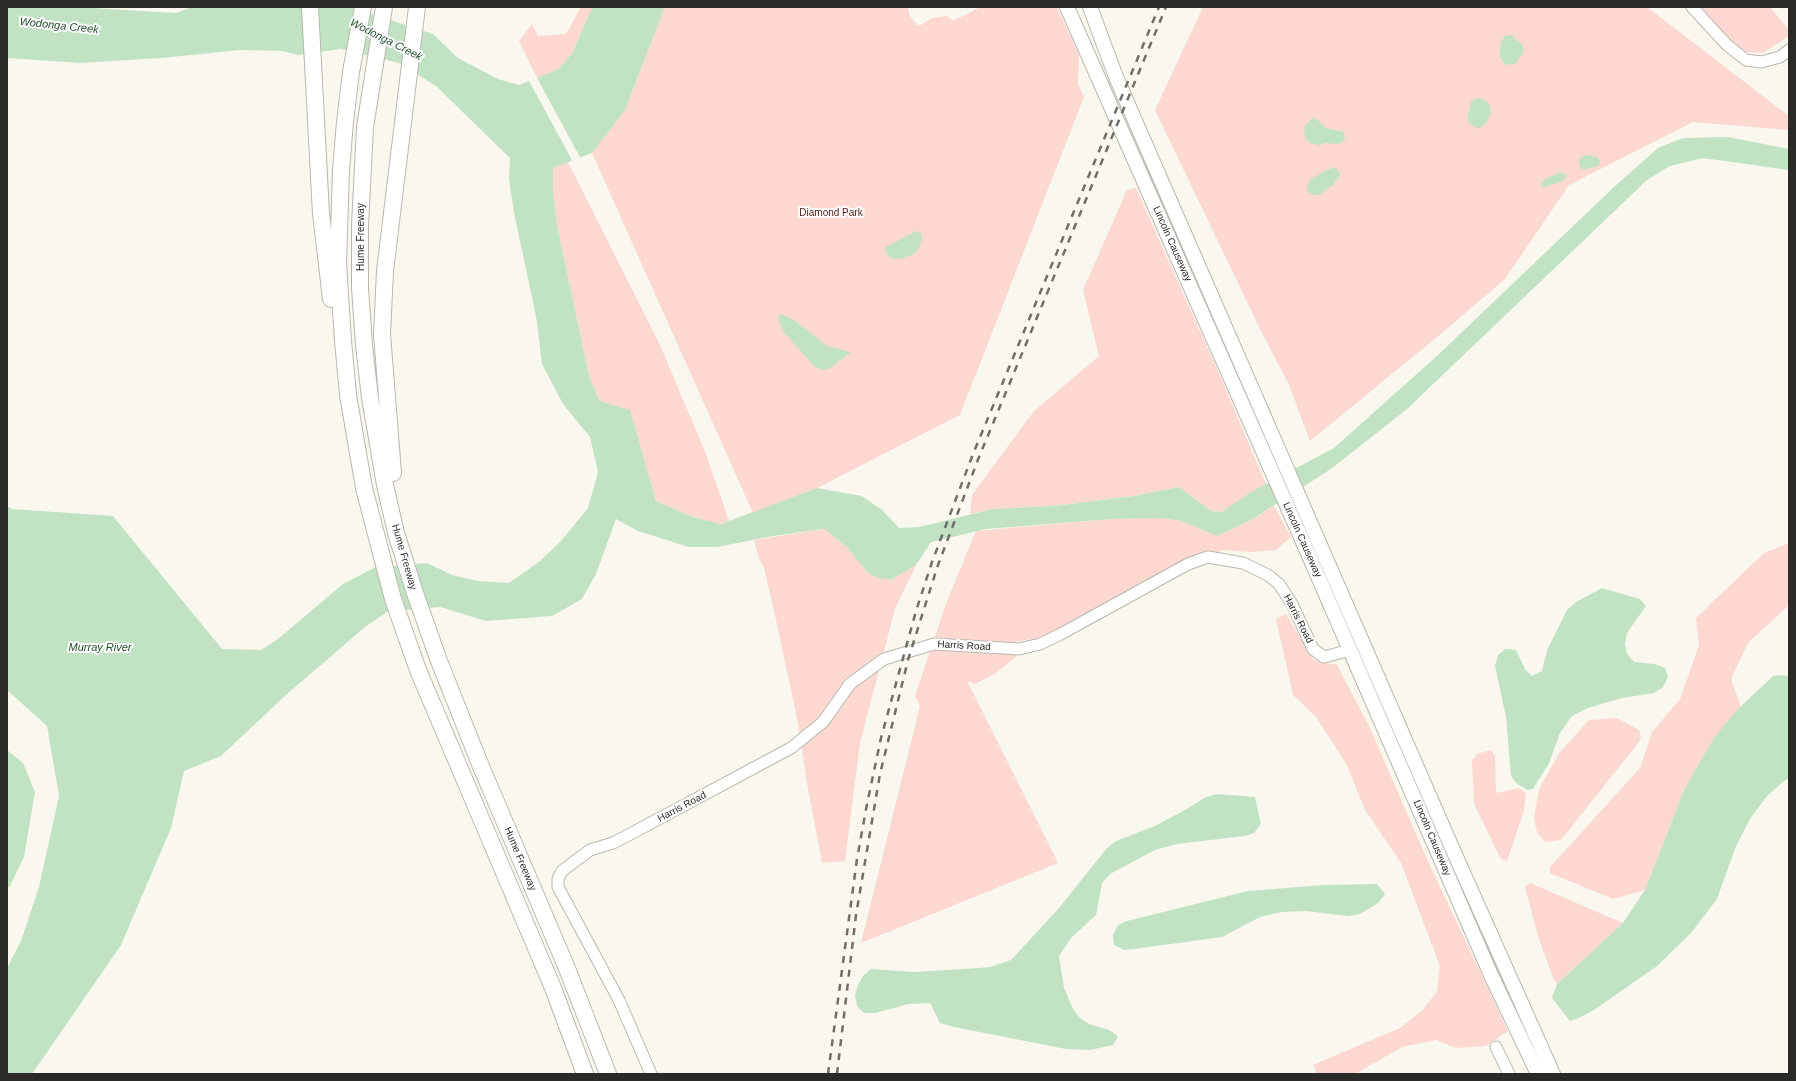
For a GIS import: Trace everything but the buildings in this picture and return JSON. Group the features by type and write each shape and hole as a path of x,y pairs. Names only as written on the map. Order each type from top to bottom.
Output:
{"highway":[{"path":"310,7 321,214 336,342 348,395"},
{"name":"Hume Freeway","path":"363,7 351,72 345,122 338,218 339,279 348,395 364,488 393,599 418,670 534,944 574,1041 585,1074"},
{"name":"Hume Freeway","path":"384,7 365,127 360,225 364,345 370,398 415,593 439,661 480,764 553,936 608,1074"},
{"path":"390,484 382,334 388,235 417,7"}],"main road":[{"name":"Lincoln Causeway","path":"1067,7 1242,402 1491,975 1538,1074"},
{"name":"Lincoln Causeway","path":"1090,7 1116,77 1453,850 1553,1074"},
{"path":"1350,650 1364,644"}],"street":[{"path":"1692,7 1727,45 1746,60 1761,62 1780,57 1789,50"},
{"name":"Harris Road","path":"651,1074 619,1000 558,887 558,879 562,871 590,850 613,843 625,837 791,748 823,722 850,684 884,659 934,644 1019,649 1040,644 1060,635 1188,564 1208,558 1243,563 1268,575 1279,584 1292,604 1313,649 1324,657 1350,650"},
{"path":"1496,1047 1510,1074"}],"green space":[{"path":"581,7 594,7 589,14 573,52 559,69 537,78 519,41 532,24 538,36 566,34"},
{"name":"Diamond Park","path":"665,7 908,7 910,17 919,26 932,18 947,16 953,21 981,7 1057,7 1079,55 1078,84 1084,97 960,415 817,488 753,513 592,153 625,110"},
{"path":"1203,7 1647,7 1789,116 1789,130 1693,122 1569,185 1505,279 1442,333 1310,441 1289,385 1260,329 1155,110"},
{"path":"1701,7 1770,7 1789,30 1789,36 1763,53 1745,52 1733,43"},
{"path":"568,162 660,345 706,454 729,521 718,524 693,517 656,501 647,470 600,401 589,376 558,230 553,194 553,168"},
{"path":"1136,188 1221,378 1266,484 1221,512 1211,511 1179,487 1134,496 1053,506 993,509 970,514 972,495 1034,411 1099,356 1083,290 1127,190"},
{"path":"1274,506 1291,537 1276,550 1251,552 1223,550 1172,568 1042,637 1015,642 1017,656 995,674 975,684 967,681 1058,863 861,943 920,706 915,696 947,601 976,531 1113,519 1161,518 1181,521 1217,536 1251,520"},
{"path":"824,529 846,546 867,572 891,580 916,565 895,609 860,743 845,861 822,863 808,789 797,718 764,568 758,556 754,540"},
{"path":"1789,543 1789,605 1748,643 1731,679 1741,707 1713,739 1684,790 1645,890 1613,899 1550,873 1550,867 1640,768 1652,732 1680,699 1699,645 1696,618 1764,553"},
{"path":"1286,614 1314,660 1337,665 1370,728 1427,859 1508,1031 1486,1046 1456,1048 1436,1040 1402,1047 1355,1074 1317,1074 1313,1065 1400,1028 1423,1010 1437,991 1440,966 1401,863 1365,810 1347,765 1316,717 1293,695 1276,619"},
{"path":"1617,718 1639,730 1641,737 1639,742 1561,840 1545,842 1537,832 1534,819 1539,789 1560,752 1589,720"},
{"path":"1491,750 1495,756 1496,793 1519,788 1526,793 1524,810 1507,861 1501,859 1474,804 1472,761 1477,754"},
{"path":"1530,883 1623,923 1557,984 1553,978 1538,936 1525,887"}],"water":[{"path":"7,7 75,7 176,13 192,7 351,7 433,34 458,58 498,79 519,85 559,69 573,52 589,14 594,7 665,7 625,110 592,153 553,168 553,194 558,230 589,376 600,401 630,410 656,501 693,517 721,524 817,488 862,496 882,510 899,528 919,527 993,509 1053,506 1134,496 1179,487 1211,511 1221,512 1253,491 1334,448 1438,355 1614,187 1658,148 1683,138 1728,137 1789,149 1789,170 1703,158 1670,166 1647,180 1407,409 1331,469 1251,520 1217,536 1181,521 1161,518 1113,519 986,529 931,542 916,565 891,580 878,578 867,572 846,546 824,529 773,536 717,547 689,547 638,531 616,519 596,574 582,599 552,616 486,621 440,607 387,612 365,627 287,694 221,756 184,771 171,828 121,945 32,1074 7,1074 7,968 21,941 39,887 59,796 47,726 7,690 7,506 12,509 113,516 222,649 261,650 278,639 343,584 374,568 427,563 452,575 478,581 509,583 540,561 561,541 588,508 598,472 590,437 563,404 542,364 536,316 514,213 509,179 510,158 436,86 399,63 341,49 298,55 282,51 240,50 162,58 80,63 7,58"},
{"path":"1511,35 1523,45 1523,53 1515,64 1506,65 1500,58 1501,42 1505,36"},
{"path":"1478,98 1485,100 1490,105 1491,114 1486,123 1478,129 1468,122 1468,116 1471,101"},
{"path":"1312,118 1317,119 1326,128 1344,132 1345,140 1339,144 1325,143 1319,145 1310,143 1306,139 1304,132 1305,126"},
{"path":"1584,155 1598,157 1600,163 1598,166 1583,170 1579,165 1579,160"},
{"path":"1335,167 1341,174 1333,185 1319,195 1309,193 1307,188 1309,181 1324,171"},
{"path":"1561,172 1567,175 1563,181 1542,188 1541,184 1545,179"},
{"path":"916,231 921,233 922,238 920,246 914,254 901,259 892,259 887,255 885,251 886,247"},
{"path":"782,314 794,320 827,346 850,353 827,370 822,370 815,367 782,330 778,317"},
{"path":"1602,588 1640,599 1646,606 1627,633 1625,644 1627,654 1634,662 1655,664 1665,668 1668,677 1663,687 1654,693 1622,698 1588,708 1572,716 1560,733 1549,763 1533,789 1527,790 1516,783 1511,776 1506,717 1495,666 1498,655 1505,649 1516,650 1525,669 1532,676 1542,671 1547,650 1567,610 1576,602"},
{"path":"1773,676 1789,676 1789,778 1767,796 1750,819 1736,846 1717,899 1691,933 1657,966 1594,1010 1570,1021 1552,998 1557,984 1623,923 1645,890 1684,790 1713,739 1737,710"},
{"path":"7,750 23,763 35,792 24,857 10,886 7,888"},
{"path":"1217,794 1255,797 1261,824 1254,833 1244,836 1177,844 1155,850 1110,874 1102,883 1096,915 1071,938 1059,956 1064,988 1073,1009 1080,1018 1089,1024 1109,1030 1118,1036 1113,1045 1090,1050 1066,1049 954,1027 940,1023 930,1003 909,1004 875,1013 864,1013 857,1006 855,995 858,985 863,976 871,969 914,972 979,968 990,967 1011,960 1059,908 1107,848 1116,841 1155,826 1206,797"},
{"path":"1377,884 1385,894 1378,903 1360,914 1349,916 1305,911 1282,912 1260,917 1222,937 1124,950 1114,945 1113,935 1118,925 1127,921 1248,891 1324,885"}],"pier":[{"path":"536,76 581,159 573,162 528,79"}],"railway":[{"path":"828,1074 857,859 867,804 881,738 916,611 932,562 973,454 1159,7"},
{"path":"837,1074 856,915 880,774 908,660 938,565 979,457 1166,7"}],"water label":[{"name":"Wodonga Creek","path":"59,26"},
{"name":"Wodonga Creek","path":"386,40"},
{"name":"Murray River","path":"100,648"}]}
